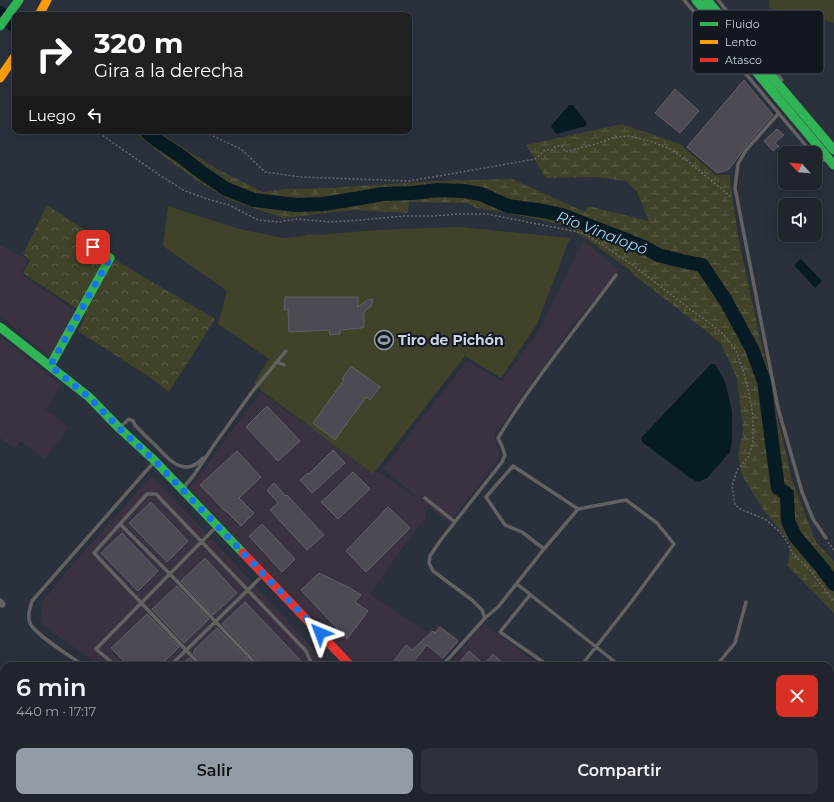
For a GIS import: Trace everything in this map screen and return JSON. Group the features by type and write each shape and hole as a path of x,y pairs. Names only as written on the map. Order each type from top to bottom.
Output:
{"main road":[{"path":"0,26 19,0"},
{"path":"41,12 47,0"},
{"path":"696,0 704,10"},
{"path":"708,0 716,10"},
{"path":"0,78 12,60"},
{"path":"758,74 832,162"},
{"path":"770,74 834,150"},
{"path":"50,366 110,258 93,247"},
{"path":"0,327 89,397 153,463 213,530 337,662"},
{"path":"153,463 182,489 347,662"}],"lane":[{"path":"684,0 692,10"},
{"path":"718,0 726,10"},
{"path":"746,74 806,146"},
{"path":"777,74 783,81"},
{"path":"797,99 804,115"},
{"path":"779,113 746,150 738,164 735,188 778,408 802,492 813,519 826,538"},
{"path":"822,160 832,162"},
{"path":"485,618 482,610 472,600 433,571 429,563 430,556 502,462 505,455 498,438 509,420 616,275"},
{"path":"182,489 194,475 252,392 286,351"},
{"path":"277,362 284,365"},
{"path":"235,407 240,410"},
{"path":"119,428 129,418 172,462 180,466 186,467 200,461 214,445"},
{"path":"78,662 38,633 30,623 28,613 32,601 153,463"},
{"path":"544,550 522,532 505,525 486,497 512,466 578,509"},
{"path":"197,662 94,553 147,494 156,494 306,651 311,662"},
{"path":"425,498 455,522"},
{"path":"446,662 485,618 498,607 578,509 626,500 657,523 674,544 584,662"},
{"path":"120,524 254,662"},
{"path":"111,662 96,649 213,530"},
{"path":"174,662 259,579"},
{"path":"516,584 615,662"},
{"path":"530,595 500,632 543,662"},
{"path":"719,662 735,643 746,602"}],"path":[{"path":"100,134 185,191 229,205 258,220 278,222 297,219 331,222 404,216 487,214 585,234 598,242 634,266 711,324 725,336 736,351 748,388 753,416 753,443 749,456 737,470 732,486 736,505 742,510 765,519 779,531 786,540 793,554 810,570 834,602"},
{"path":"208,134 241,149 265,172 301,177 409,180 535,159 545,150 552,150 556,146 562,146 565,152 596,144 615,137 630,136 653,142 672,150 738,202"},
{"path":"826,538 834,550"}],"shaded area":[{"path":"583,240 619,270 573,325 494,436 500,458 449,523 427,505 425,518 370,594 427,632 439,624 460,640 441,662 353,662 189,489 261,392 308,426 423,502 383,469 467,361 502,381 538,333"},
{"path":"0,245 27,259 21,274 76,311 50,357 0,316"},
{"path":"0,336 61,385 45,410 69,427 45,459 20,441 15,448 0,438"},
{"path":"152,476 325,662 95,662 40,622 42,602 77,559"},
{"path":"484,624 535,662 451,662"}],"green space":[{"path":"769,0 834,0 834,23 824,21 824,10 778,10 769,8"},
{"path":"622,124 680,144 716,175 730,175 740,246 792,480 816,542 834,561 834,613 788,566 790,542 764,511 743,477 738,456 743,429 737,378 721,344 627,268 587,239 564,225 476,208 467,203 409,202 408,213 353,210 284,218 230,200 195,179 171,162 137,134 162,134 215,168 263,192 286,189 330,188 434,181 512,179 585,212 588,206 649,221 637,192 626,181 594,177 546,178 526,145"},
{"path":"47,205 89,233 88,240 117,261 215,319 169,392 152,379 78,331 86,315 23,273 30,260 23,254"},
{"name":"Tiro de Pichón","path":"168,206 239,229 284,238 308,234 317,235 376,230 459,227 570,238 537,324 501,378 465,356 373,474 262,391 254,383 269,359 218,324 227,291 163,246"}],"water":[{"path":"569,105 573,105 587,123 586,126 556,134 551,126"},
{"path":"801,259 822,281 815,288 794,265"},
{"path":"711,364 715,364 725,382 732,411 732,439 730,452 707,478 698,482 690,478 642,442 642,437"}],"building":[{"path":"744,80 773,115 744,148 728,170 717,173 687,147"},
{"path":"675,89 699,111 680,133 655,113"},
{"path":"777,129 784,135 775,143 779,146 773,151 764,141"},
{"path":"285,297 358,297 358,307 367,300 373,299 371,306 365,311 364,314 364,327 340,330 340,334 330,335 329,330 289,332 288,309 284,310"},
{"path":"351,366 380,387 370,400 366,397 335,440 313,423 344,380 342,379"},
{"path":"267,406 300,441 278,461 246,427"},
{"path":"333,450 345,463 312,493 300,480 308,473 309,474"},
{"path":"237,451 261,477 239,498 254,513 241,526 200,485"},
{"path":"353,472 370,489 338,519 321,502"},
{"path":"274,483 324,535 307,550 270,510 278,503 267,490"},
{"path":"151,502 188,541 167,562 129,523"},
{"path":"388,507 410,528 366,572 346,551"},
{"path":"262,524 295,559 282,572 249,536"},
{"path":"122,533 158,571 138,591 101,553"},
{"path":"205,558 237,593 213,615 181,581"},
{"path":"319,573 361,595 355,602 368,611 347,639 301,590"},
{"path":"177,586 209,619 184,643 152,609"},
{"path":"245,602 302,662 258,662 222,624"},
{"path":"147,614 179,647 164,662 125,662 111,648"},
{"path":"440,627 458,641 443,658 427,645 413,662 393,662 406,645 412,650 433,631 435,633"},
{"path":"217,628 250,662 201,662 193,653 195,651 194,650"},
{"path":"469,651 482,662 459,662"},
{"path":"493,654 502,662 486,662"},
{"path":"189,658 193,662 184,662"}],"waterway":[{"name":"Río Vinalopó","path":"0,13 12,23"},
{"name":"Río Vinalopó","path":"150,134 226,189 254,200 296,205 324,204 383,194 438,190 464,191 481,194 508,206 562,215 644,247 658,255 702,265 726,301 752,349 764,381 778,488 787,494 788,521 795,536 834,584"}],"traffic: fast":[{"path":"0,26 19,0"},
{"path":"696,0 704,10"},
{"path":"707,0 715,10"},
{"path":"758,74 834,165"},
{"path":"770,74 834,150"},
{"path":"50,366 110,258 93,247"},
{"path":"0,327 89,397 119,428 155,461 243,553"}],"traffic: jam":[{"path":"243,553 347,662"}],"traffic: slow":[{"path":"41,12 47,0"},
{"path":"0,78 12,60"}],"place":[{"name":"Tiro de Pichón","path":"384,340"}],"route":[{"path":"93,247 110,258 50,366 89,397 119,428 155,461 320,633"}]}
